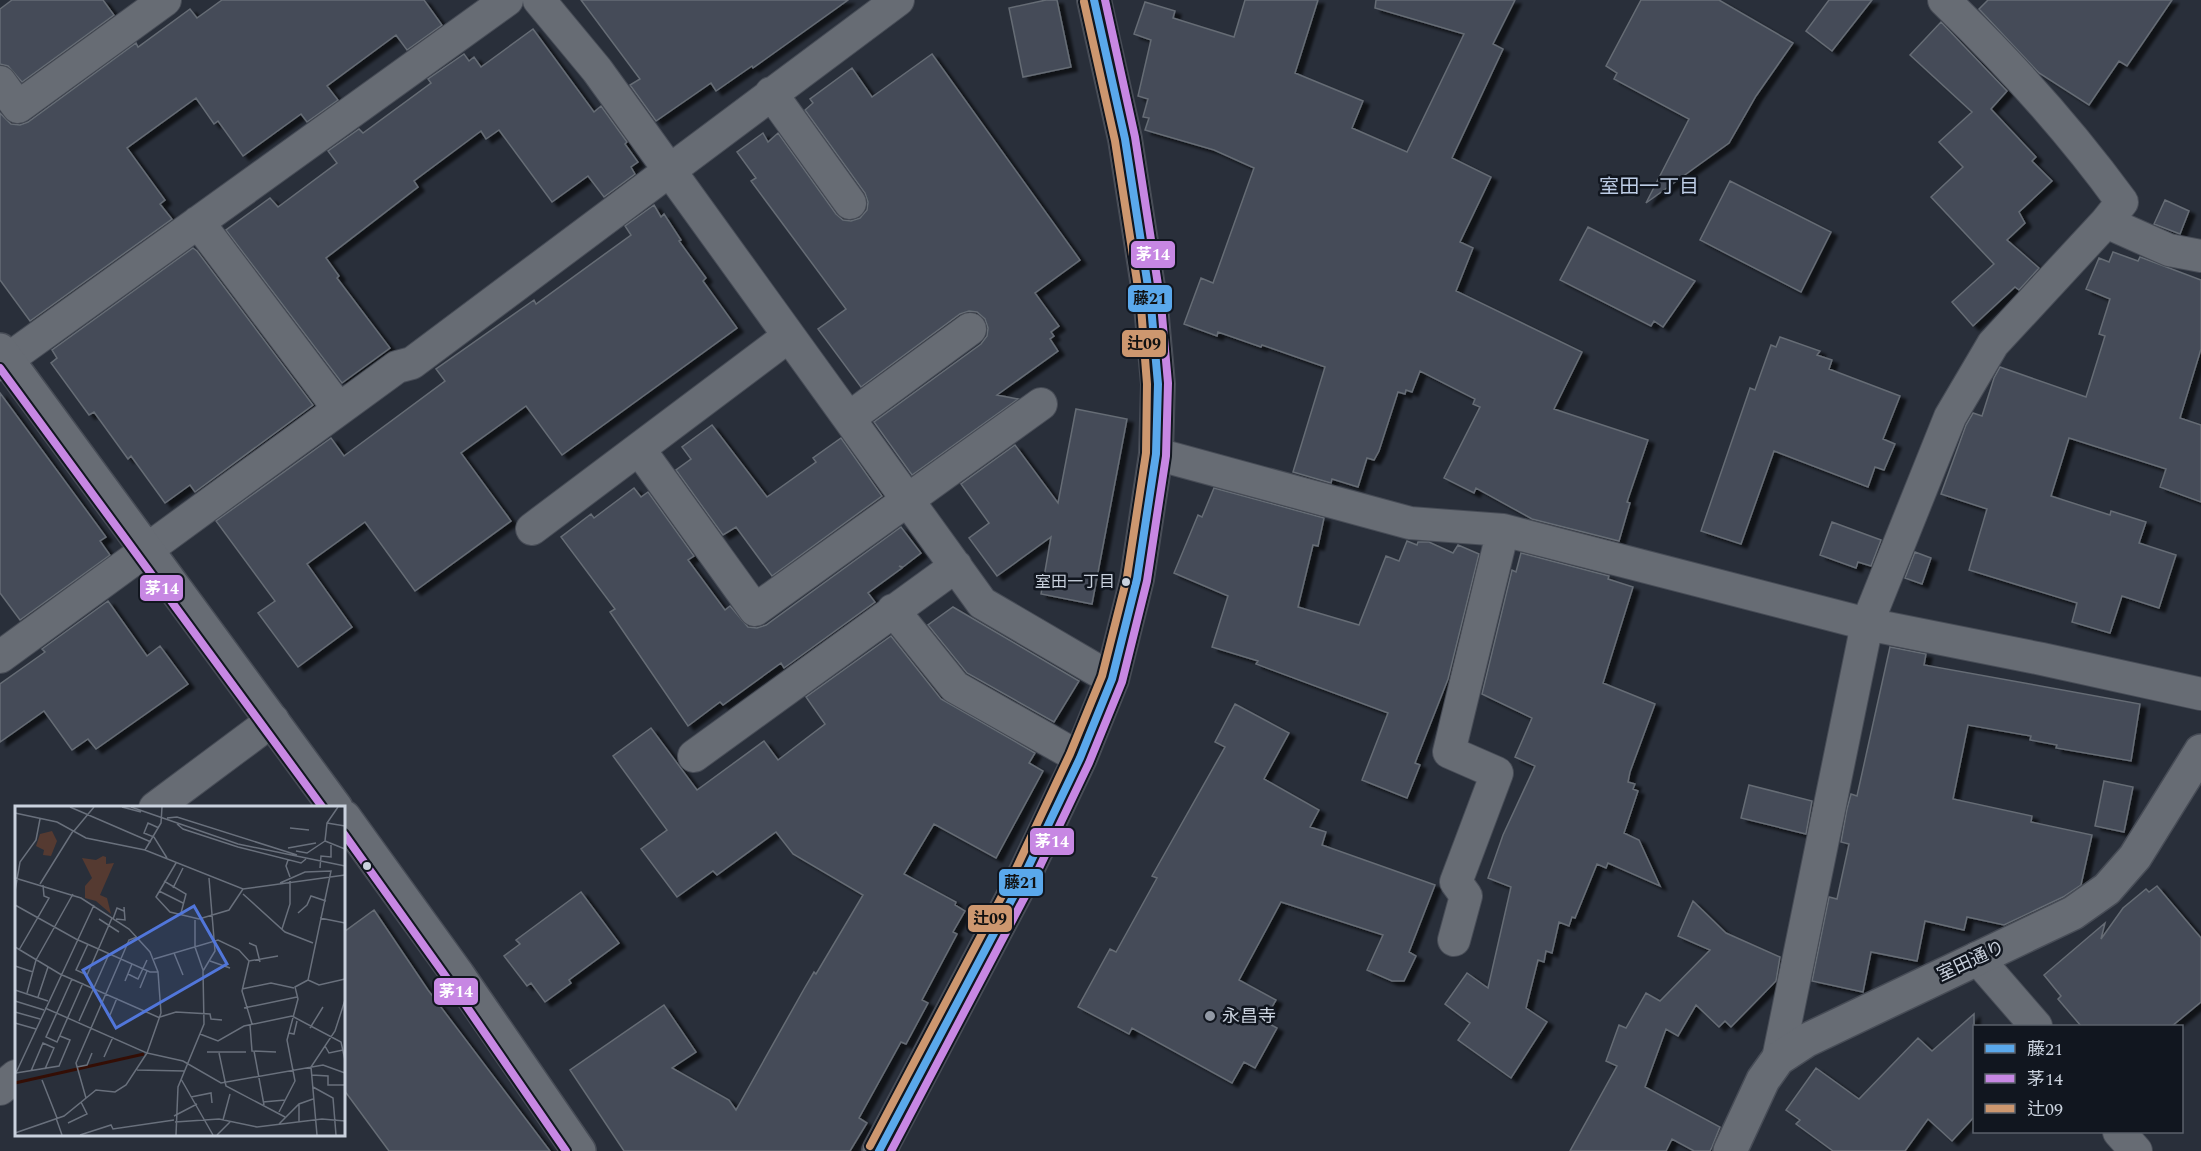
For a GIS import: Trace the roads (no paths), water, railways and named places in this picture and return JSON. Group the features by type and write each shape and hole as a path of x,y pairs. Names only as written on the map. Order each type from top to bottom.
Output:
{"street":[{"path":"0,82 18,107 165,0"},
{"path":"335,806 148,550 2,358 198,222 507,0"},
{"path":"539,0 597,70 982,603 1112,679"},
{"path":"0,657 397,367 412,363 898,0"},
{"path":"879,1151 1022,880 1080,759 1112,679 1137,579 1156,454 1158,384 1151,306 1125,139 1094,0"},
{"path":"1778,1059 1867,624 1950,417 1982,362 2009,324 2106,222 2122,202 2094,164 2005,59 1944,0"},
{"path":"771,93 850,203"},
{"path":"198,222 339,409"},
{"path":"2106,222 2169,250 2201,256"},
{"path":"849,418 970,329"},
{"path":"532,530 789,336"},
{"path":"639,449 755,610 907,498 1041,404"},
{"path":"1156,454 1410,523 1503,530 1867,624 2201,694"},
{"path":"1454,940 1466,896 1456,882 1497,773 1449,752 1503,530"},
{"path":"694,756 956,566"},
{"path":"893,610 955,687 1080,759"},
{"path":"156,806 273,720"},
{"name":"室田通り","path":"1730,1151 1763,1080 1778,1059 1807,1040 2073,913 2107,889 2135,857 2201,751"},
{"path":"345,818 458,975 579,1151"},
{"path":"1977,958 2035,1025"},
{"path":"0,1089 15,1078"},
{"path":"2120,1133 2136,1151"}],"place":[{"name":"室田一丁目","path":"1126,582"},
{"name":"永昌寺","path":"1210,1016"}],"district":[{"name":"室田一丁目","path":"1649,187"}]}
